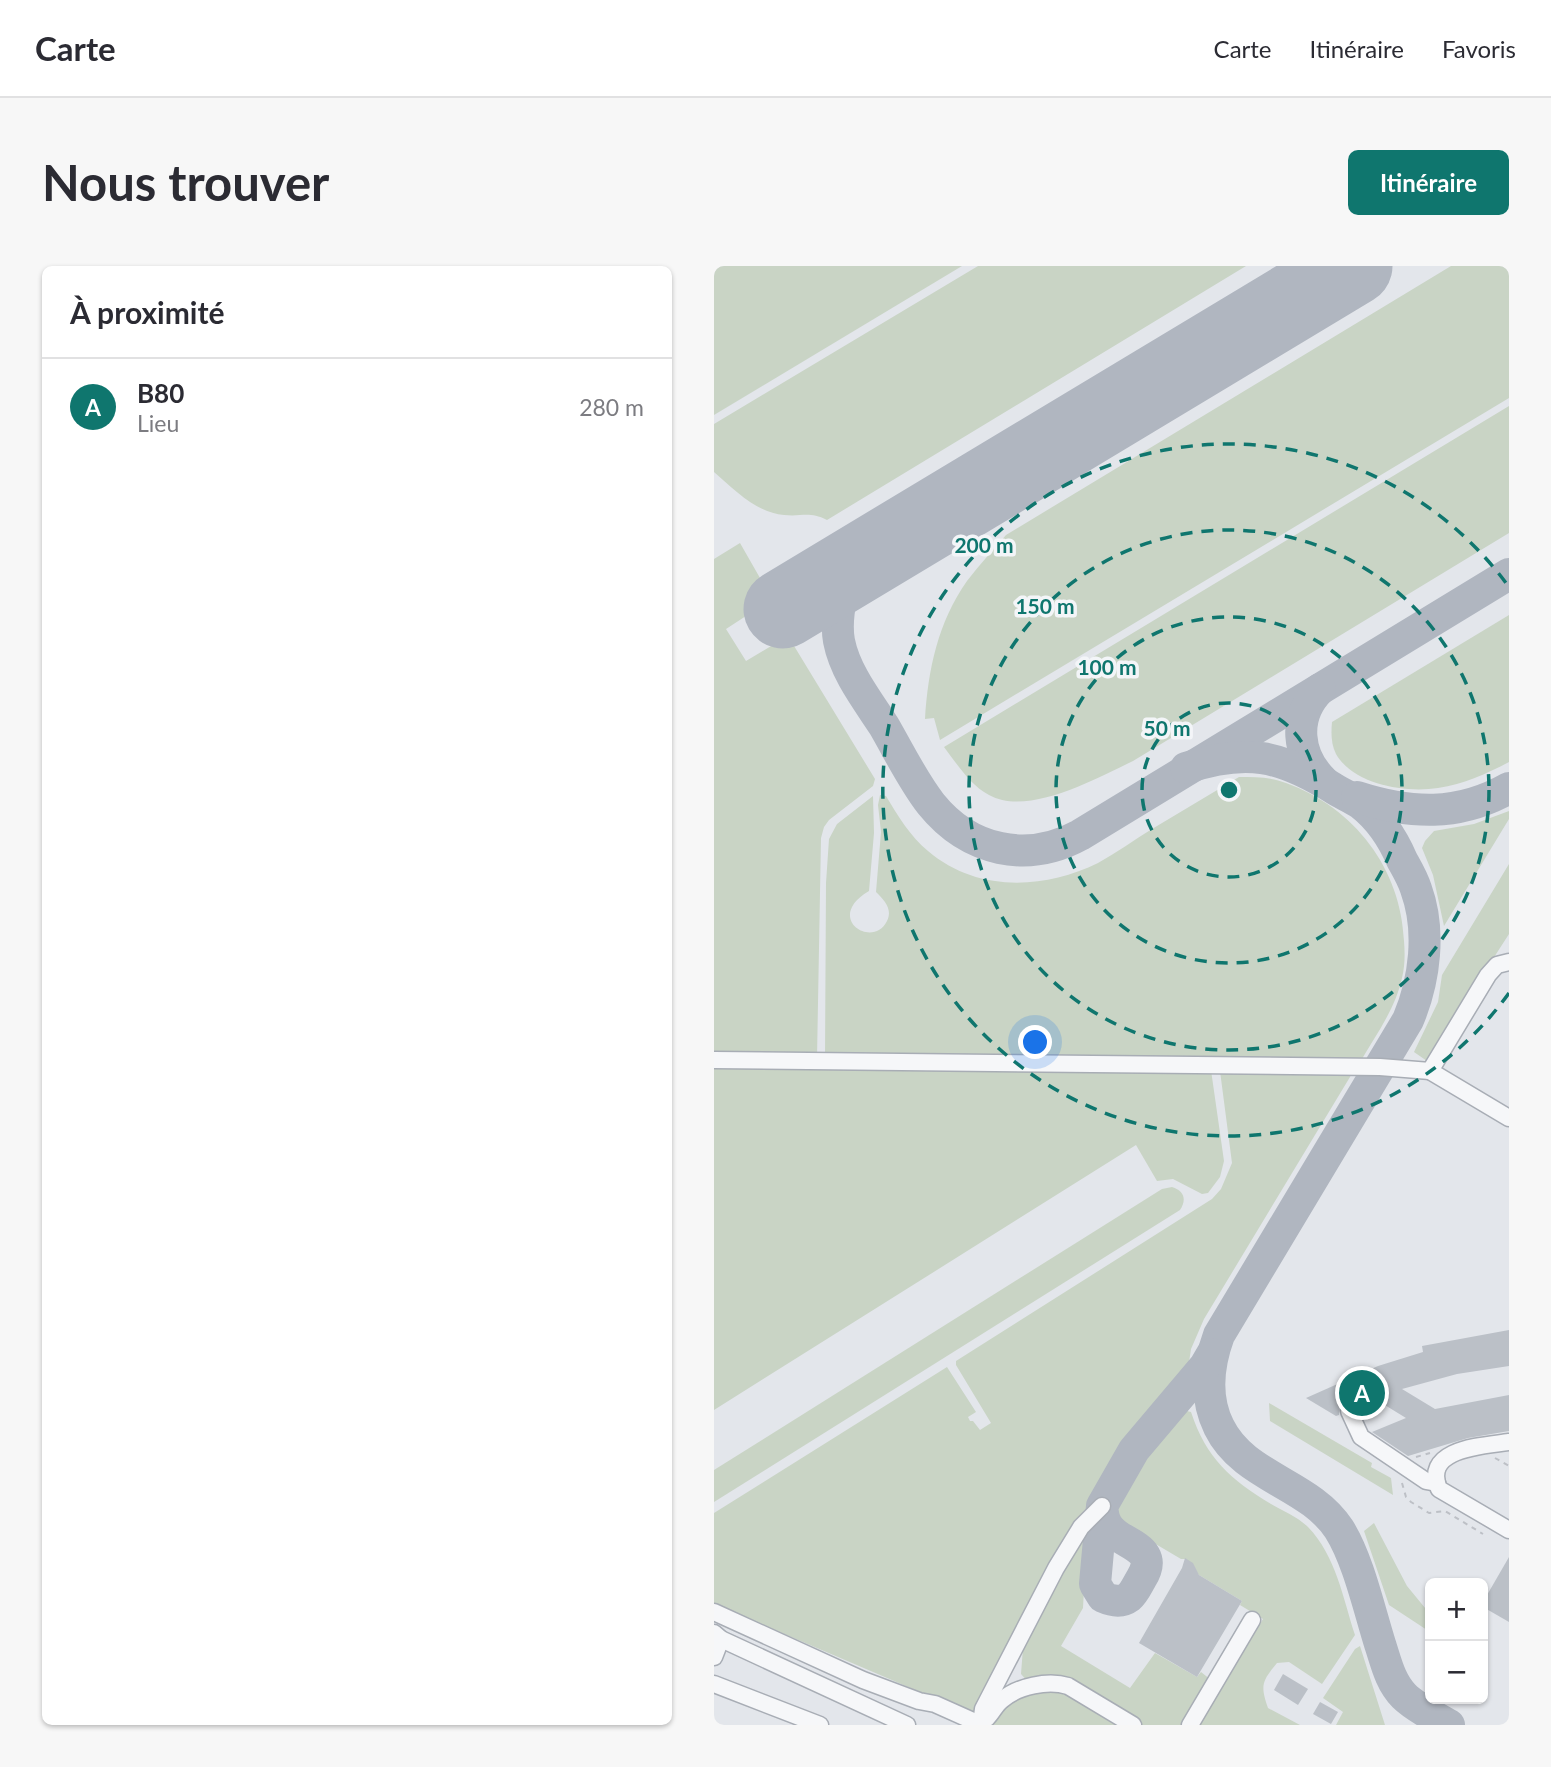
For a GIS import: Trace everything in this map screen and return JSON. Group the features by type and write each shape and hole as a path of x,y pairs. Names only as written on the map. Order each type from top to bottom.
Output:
{"street":[{"path":"1430,1071 1488,975 1497,965 1509,962"},
{"path":"714,1060 1380,1067 1430,1071 1509,1118"},
{"path":"1349,1411 1361,1437 1426,1481 1437,1483"},
{"path":"1509,1442 1448,1455 1438,1466 1437,1483 1439,1489 1509,1530"},
{"path":"981,1725 983,1709 1056,1568 1080,1527 1102,1506"},
{"path":"714,1612 863,1680 919,1701 935,1704 981,1725"},
{"path":"1190,1725 1252,1620"},
{"path":"714,1657 716,1637 907,1725"},
{"path":"981,1725 999,1702 1011,1693 1047,1683 1068,1686 1133,1725"},
{"path":"714,1684 820,1725"}],"green space":[{"path":"714,266 962,266 714,415"},
{"path":"978,266 1246,266 827,520 764,510 746,499 714,472 714,424"},
{"path":"1451,266 1509,266 1509,398 940,740 934,718 925,719 936,647 949,613 967,581 1006,535"},
{"path":"1509,406 1509,533 1133,761 1062,793 1023,801 1005,801 976,786 944,747"},
{"path":"740,543 772,599 726,629 746,661 788,636 875,779 873,786 829,820 821,838 817,1058 714,1056 714,559"},
{"path":"1509,615 1509,762 1466,781 1425,789 1396,788 1367,780 1344,765 1333,746 1332,722"},
{"path":"1239,777 1280,781 1311,794 1333,808 1370,844 1394,889 1404,941 1403,973 1390,1012 1359,1064 825,1057 826,883 829,839 837,824 873,796 874,833 869,891 856,901 850,911 851,920 856,927 872,932 880,929 889,917 885,902 876,892 881,832 878,805 880,795 886,796 922,845 947,864 988,880 1033,882 1077,872 1098,863"},
{"path":"1509,811 1509,819 1444,926 1433,875 1422,848 1425,841 1434,831 1474,824"},
{"path":"1509,864 1509,934 1427,1061 1414,1052 1438,1002 1442,975"},
{"path":"714,1065 1211,1070 1224,1161 1220,1177 1208,1193 1202,1194 1173,1179 1157,1181 1136,1145 714,1410"},
{"path":"1220,1071 1353,1072 1204,1319 1191,1349 1188,1369 1123,1448 1108,1473 1053,1569 976,1716 714,1604 714,1513 947,1367 976,1412 968,1417 980,1430 991,1423 956,1361 1212,1199 1221,1189 1232,1163"},
{"path":"1172,1187 1183,1196 1180,1210 714,1502 714,1470 1162,1189"},
{"path":"1269,1403 1372,1463 1371,1467 1391,1478 1393,1495 1270,1421"},
{"path":"1183,1410 1191,1412 1212,1455 1232,1476 1308,1527 1318,1538 1338,1578 1355,1635 1322,1684 1289,1662 1277,1663 1264,1684 1268,1708 1300,1725 1198,1725 1263,1619 1240,1605 1242,1601 1199,1575 1185,1559 1120,1523 1115,1515 1117,1499 1133,1472"},
{"path":"1374,1523 1407,1586 1425,1608 1425,1629 1389,1605 1364,1531"},
{"path":"1087,1531 1083,1608 1061,1646 1130,1688 1155,1653 1197,1677 1201,1672 1211,1680 1186,1725 1141,1725 1065,1681 1029,1683 1021,1674 1023,1648 1072,1551"},
{"path":"1360,1646 1385,1725 1336,1725 1343,1712 1323,1698 1355,1649"},
{"path":"1050,1688 1060,1689 1122,1725 992,1725 1010,1700"}],"building":[{"path":"1509,1330 1509,1366 1457,1374 1402,1389 1435,1409 1509,1395 1509,1431 1468,1438 1408,1456 1372,1432 1406,1418 1375,1399 1358,1406 1354,1402 1345,1401 1336,1416 1306,1398 1378,1366 1423,1352 1422,1346"},
{"path":"1509,1557 1509,1622 1488,1610 1488,1593"},
{"path":"1185,1558 1193,1563 1199,1575 1242,1601 1197,1677 1139,1643 1182,1568"},
{"path":"1283,1674 1308,1689 1298,1705 1274,1690"},
{"path":"1320,1702 1338,1712 1331,1724 1313,1714"}],"taxiway":[{"path":"846,572 838,624 839,641 846,664 918,786 946,820 963,833 1000,848 1020,850 1040,849 1080,835 1509,574"},
{"path":"1320,689 1305,712 1301,736 1308,760 1324,782"},
{"path":"1186,768 1227,758 1262,758 1296,768 1355,800 1380,822 1390,837 1412,878 1421,905 1424,955 1419,988 1408,1020 1219,1335 1209,1381 1214,1416 1230,1444 1260,1470 1311,1501 1339,1529 1357,1569 1395,1684 1414,1704 1449,1725"},
{"path":"1357,797 1396,807 1434,810 1471,804 1509,788"},
{"path":"1102,1506 1109,1528 1139,1549 1147,1561 1136,1588 1123,1600 1103,1597 1095,1584 1102,1506 1134,1450 1205,1366 1212,1354"}],"runway":[{"path":"783,609 1353,266"}],"place":[{"name":"B80","path":"1362,1393"}]}
